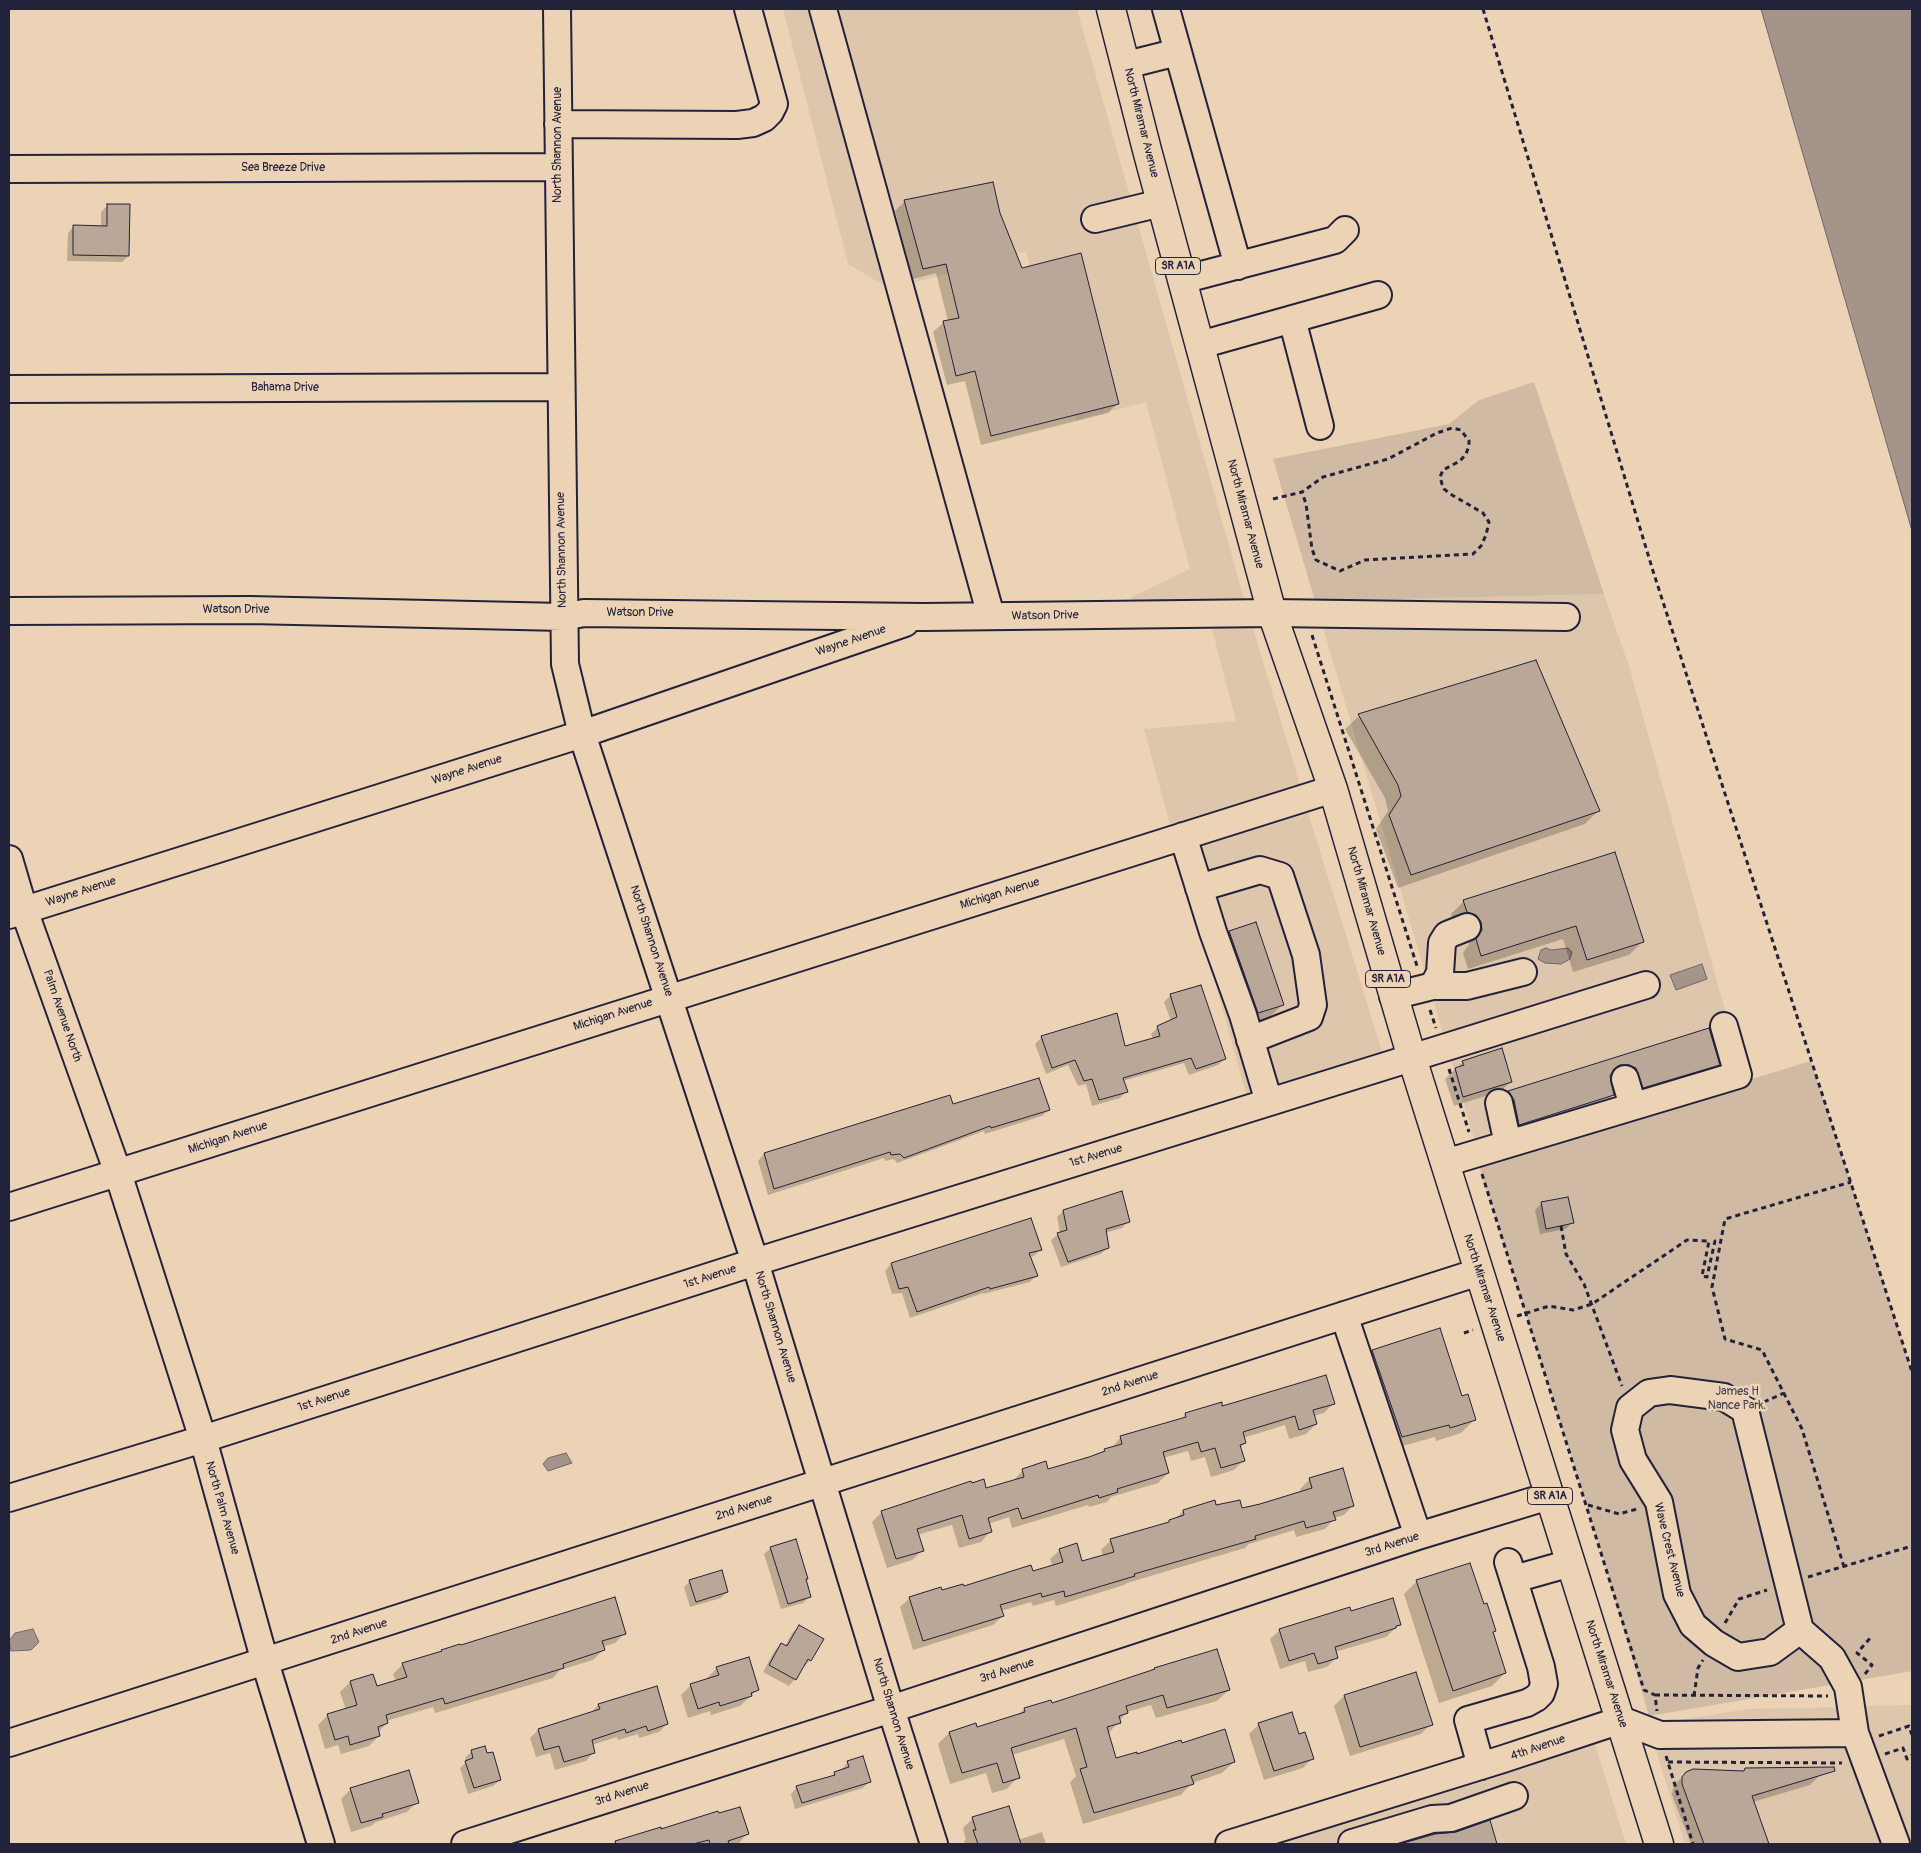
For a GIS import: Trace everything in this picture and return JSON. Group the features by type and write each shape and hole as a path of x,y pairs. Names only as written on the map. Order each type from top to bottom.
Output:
{"main road":[{"name":"North Miramar Avenue","path":"1111,9 1161,203 1272,613 1333,789 1412,1058 1659,1844"}],"street":[{"name":"North Shannon Avenue","path":"557,9 560,387 565,664 582,734 756,1262 934,1844"},
{"path":"558,124 737,125 753,124 764,118 774,104 748,9"},
{"path":"823,9 991,616"},
{"path":"1166,9 1238,266"},
{"path":"1126,65 1178,52"},
{"name":"Sea Breeze Drive","path":"9,169 558,167"},
{"path":"1095,219 1161,203"},
{"path":"1182,280 1335,240 1345,230"},
{"path":"1200,345 1378,295"},
{"path":"1292,319 1320,426"},
{"name":"Bahama Drive","path":"9,389 560,387"},
{"name":"Watson Drive","path":"9,611 250,610 563,617 584,613 923,617 1305,613 1566,617"},
{"name":"Wayne Avenue","path":"17,912 582,734 923,617"},
{"name":"Michigan Avenue","path":"9,1207 1333,789"},
{"path":"1183,836 1269,1102"},
{"name":"Palm Avenue North","path":"9,859 17,912 118,1174"},
{"path":"1199,888 1260,870 1280,876 1306,955 1313,1005 1309,1017 1250,1040"},
{"path":"1428,987 1440,973 1442,943 1447,934 1467,927"},
{"path":"1393,996 1428,987 1467,986 1523,972"},
{"name":"1st Avenue","path":"9,1498 203,1439 756,1262 1646,985"},
{"path":"1445,1163 1738,1075 1724,1026"},
{"path":"1625,1079 1633,1106"},
{"path":"1499,1103 1508,1144"},
{"name":"North Palm Avenue","path":"118,1174 203,1439 265,1662 322,1844"},
{"name":"2nd Avenue","path":"9,1743 1479,1272"},
{"path":"1344,1315 1418,1536"},
{"path":"1630,1408 1649,1393 1670,1390 1724,1397 1745,1410 1800,1630 1832,1658 1848,1687 1859,1745 1896,1844"},
{"name":"Wave Crest Avenue","path":"1630,1408 1625,1430 1633,1460 1659,1502 1677,1594 1693,1625 1714,1643 1738,1656 1770,1652 1800,1630"},
{"name":"3rd Avenue","path":"464,1844 891,1708 1418,1536 1549,1496"},
{"path":"1481,1766 1468,1720 1527,1703 1541,1693 1544,1684 1541,1667 1511,1571 1571,1563"},
{"path":"1621,1720 1660,1735 1859,1745"},
{"name":"4th Avenue","path":"1229,1844 1481,1766 1621,1720"},
{"path":"1342,1809 1353,1844 1432,1819 1451,1818 1514,1796"}],"path":[{"path":"1483,9 1653,571 1912,1372"},
{"path":"1273,499 1302,492 1323,477 1388,459 1437,433 1452,428 1461,430 1469,441 1469,446 1466,454 1460,460 1443,470 1440,477 1442,484 1444,490 1483,513 1488,522 1486,535 1481,546 1473,554 1365,560 1351,568 1340,571 1316,560 1312,549 1307,511 1302,492"},
{"path":"1305,613 1428,987 1442,1048 1644,1690 1655,1694 1829,1696 1858,1683 1872,1665 1857,1653 1870,1637"},
{"path":"1844,1567 1802,1429 1762,1350 1725,1339 1712,1287 1725,1219 1851,1182"},
{"path":"1561,1226 1566,1254 1584,1284 1630,1408"},
{"path":"1464,1333 1549,1306 1573,1310 1592,1304 1687,1240 1709,1241 1702,1276 1707,1277 1715,1241 1721,1242"},
{"path":"1587,1504 1619,1514 1659,1502"},
{"path":"1655,1694 1660,1735 1692,1844"},
{"path":"1668,1762 1843,1763 1859,1745 1911,1725 1912,1735"},
{"path":"1907,1759 1912,1755"}],"shaded area":[{"path":"783,9 1077,9 1245,602 1128,604 1132,597 1190,569 1146,402 1076,420 1026,252 890,289 848,264"},
{"path":"1761,9 1912,9 1912,531"},
{"path":"1604,594 1629,666 1742,1071 1478,1152 1315,601"},
{"path":"1211,625 1252,625 1301,788 1171,828 1144,729 1236,721"},
{"path":"1307,809 1383,1055 1247,1097 1178,850"},
{"path":"1546,948 1551,950 1568,948 1572,952 1570,959 1561,964 1545,963 1538,959 1541,950"},
{"path":"1702,964 1707,979 1676,990 1670,975"},
{"path":"566,1453 572,1463 548,1471 543,1464 548,1458"},
{"path":"33,1629 39,1642 31,1650 11,1651 9,1641 15,1633"},
{"path":"1912,1705 1912,1844 1907,1844 1865,1730 1861,1706"},
{"path":"1841,1707 1885,1844 1685,1844 1648,1725 1748,1709"},
{"path":"1594,1741 1626,1844 1267,1844"}],"green space":[{"path":"1534,382 1604,594 1315,601 1273,459 1449,424 1479,400"},
{"name":"James H Nance Park.","path":"1811,1061 1912,1372 1912,1671 1649,1716 1601,1551 1478,1162"}],"building":[{"path":"993,182 1000,213 1022,268 1081,253 1119,404 991,436 975,371 956,376 943,321 959,318 946,264 923,269 904,200"},
{"path":"107,204 130,204 129,256 73,255 73,225 107,226"},
{"path":"1536,660 1600,811 1411,875 1389,815 1401,796 1398,785 1358,714"},
{"path":"1615,852 1644,942 1587,960 1576,926 1481,956 1476,939 1482,930 1481,922 1476,915 1467,912 1463,900"},
{"path":"1256,922 1284,1005 1258,1013 1229,931"},
{"path":"1201,985 1226,1059 1196,1069 1191,1058 1123,1078 1128,1092 1099,1100 1092,1079 1084,1081 1075,1060 1052,1068 1041,1036 1117,1013 1125,1046 1160,1036 1157,1026 1177,1017 1170,994"},
{"path":"1709,1028 1720,1065 1643,1088 1636,1068 1629,1065 1620,1065 1614,1069 1610,1076 1614,1095 1519,1125 1514,1100 1508,1091"},
{"path":"1502,1048 1512,1082 1463,1097 1455,1068 1464,1065 1462,1061"},
{"path":"1039,1078 1050,1110 991,1128 990,1126 904,1158 900,1154 891,1155 890,1152 774,1189 764,1153 950,1095 953,1104"},
{"path":"1122,1191 1130,1222 1106,1229 1109,1248 1068,1262 1057,1233 1067,1230 1063,1210"},
{"path":"1568,1197 1574,1223 1546,1229 1541,1202"},
{"path":"1031,1218 1042,1250 1029,1253 1038,1276 990,1289 989,1287 917,1312 908,1287 899,1289 891,1263"},
{"path":"1440,1328 1462,1396 1468,1394 1476,1420 1450,1428 1449,1425 1402,1437 1372,1350"},
{"path":"1326,1375 1335,1404 1313,1410 1317,1424 1299,1430 1295,1416 1243,1432 1246,1443 1240,1445 1245,1461 1221,1468 1215,1448 1201,1452 1198,1442 1163,1452 1169,1473 1117,1489 1118,1492 1099,1498 1098,1495 1022,1519 1018,1508 988,1518 992,1532 969,1539 962,1515 917,1529 924,1551 896,1559 881,1511 971,1481 972,1483 984,1479 986,1488 1024,1477 1022,1469 1046,1461 1048,1469 1089,1457 1105,1451 1104,1449 1122,1444 1120,1436 1186,1417 1185,1413 1222,1402 1222,1406"},
{"path":"1343,1468 1354,1506 1333,1512 1336,1520 1306,1528 1304,1521 1255,1536 1256,1539 1134,1574 1135,1576 1065,1597 1064,1591 1042,1597 1041,1593 1000,1605 1004,1616 923,1641 909,1597 941,1587 942,1590 963,1584 964,1586 1031,1565 1033,1571 1063,1562 1059,1549 1077,1543 1082,1561 1114,1552 1110,1539 1169,1522 1169,1520 1184,1515 1183,1510 1215,1500 1216,1505 1240,1500 1242,1508 1260,1504 1312,1488 1309,1478"},
{"path":"796,1539 808,1579 806,1579 811,1597 788,1604 770,1547"},
{"path":"1470,1563 1484,1604 1487,1603 1496,1631 1493,1632 1506,1673 1453,1691 1416,1580"},
{"path":"722,1570 728,1592 696,1602 689,1580"},
{"path":"615,1597 626,1634 602,1641 605,1650 563,1664 564,1668 445,1704 443,1698 386,1715 388,1723 378,1727 380,1736 350,1745 348,1736 335,1740 327,1714 357,1705 350,1681 373,1674 377,1686 407,1677 402,1663"},
{"path":"1393,1598 1401,1625 1335,1647 1338,1658 1318,1664 1314,1653 1289,1661 1279,1629 1350,1607 1351,1611"},
{"path":"799,1625 824,1639 811,1661 808,1659 796,1680 769,1665 781,1643 787,1646"},
{"path":"1217,1649 1230,1690 1167,1708 1163,1695 1126,1706 1128,1713 1119,1716 1121,1723 1107,1727 1116,1758 1137,1752 1137,1754 1181,1740 1182,1743 1225,1729 1235,1762 1191,1776 1194,1784 1094,1813 1080,1769 1087,1767 1076,1728 1011,1748 1020,1778 1003,1783 997,1763 962,1773 949,1732 976,1723 977,1727 1025,1712 1024,1708 1051,1700 1052,1703 1154,1668"},
{"path":"749,1657 759,1690 751,1693 752,1696 720,1706 719,1702 698,1709 690,1684 719,1675 716,1667"},
{"path":"1416,1672 1433,1725 1360,1747 1344,1695"},
{"path":"657,1686 668,1724 648,1731 646,1726 626,1733 625,1729 592,1740 595,1753 564,1762 559,1746 544,1750 538,1729 600,1709 598,1704"},
{"path":"1292,1712 1299,1734 1305,1732 1314,1759 1274,1771 1258,1723"},
{"path":"485,1746 487,1753 493,1752 501,1780 474,1788 465,1761 473,1758 471,1750"},
{"path":"863,1756 871,1782 802,1803 796,1786 835,1775 834,1772 849,1767 847,1761"},
{"path":"1834,1767 1835,1771 1752,1796 1769,1844 1704,1844 1682,1784 1682,1777 1686,1772 1693,1769 1744,1771 1745,1768"},
{"path":"409,1770 419,1803 382,1814 383,1817 361,1823 350,1788"},
{"path":"1009,1806 1021,1844 978,1844 973,1830 976,1830 972,1817"},
{"path":"740,1807 749,1834 728,1841 729,1844 710,1844 709,1840 693,1844 616,1844 615,1841 718,1811 719,1813"},
{"path":"1490,1820 1497,1844 1400,1844 1435,1834 1456,1832"}]}
